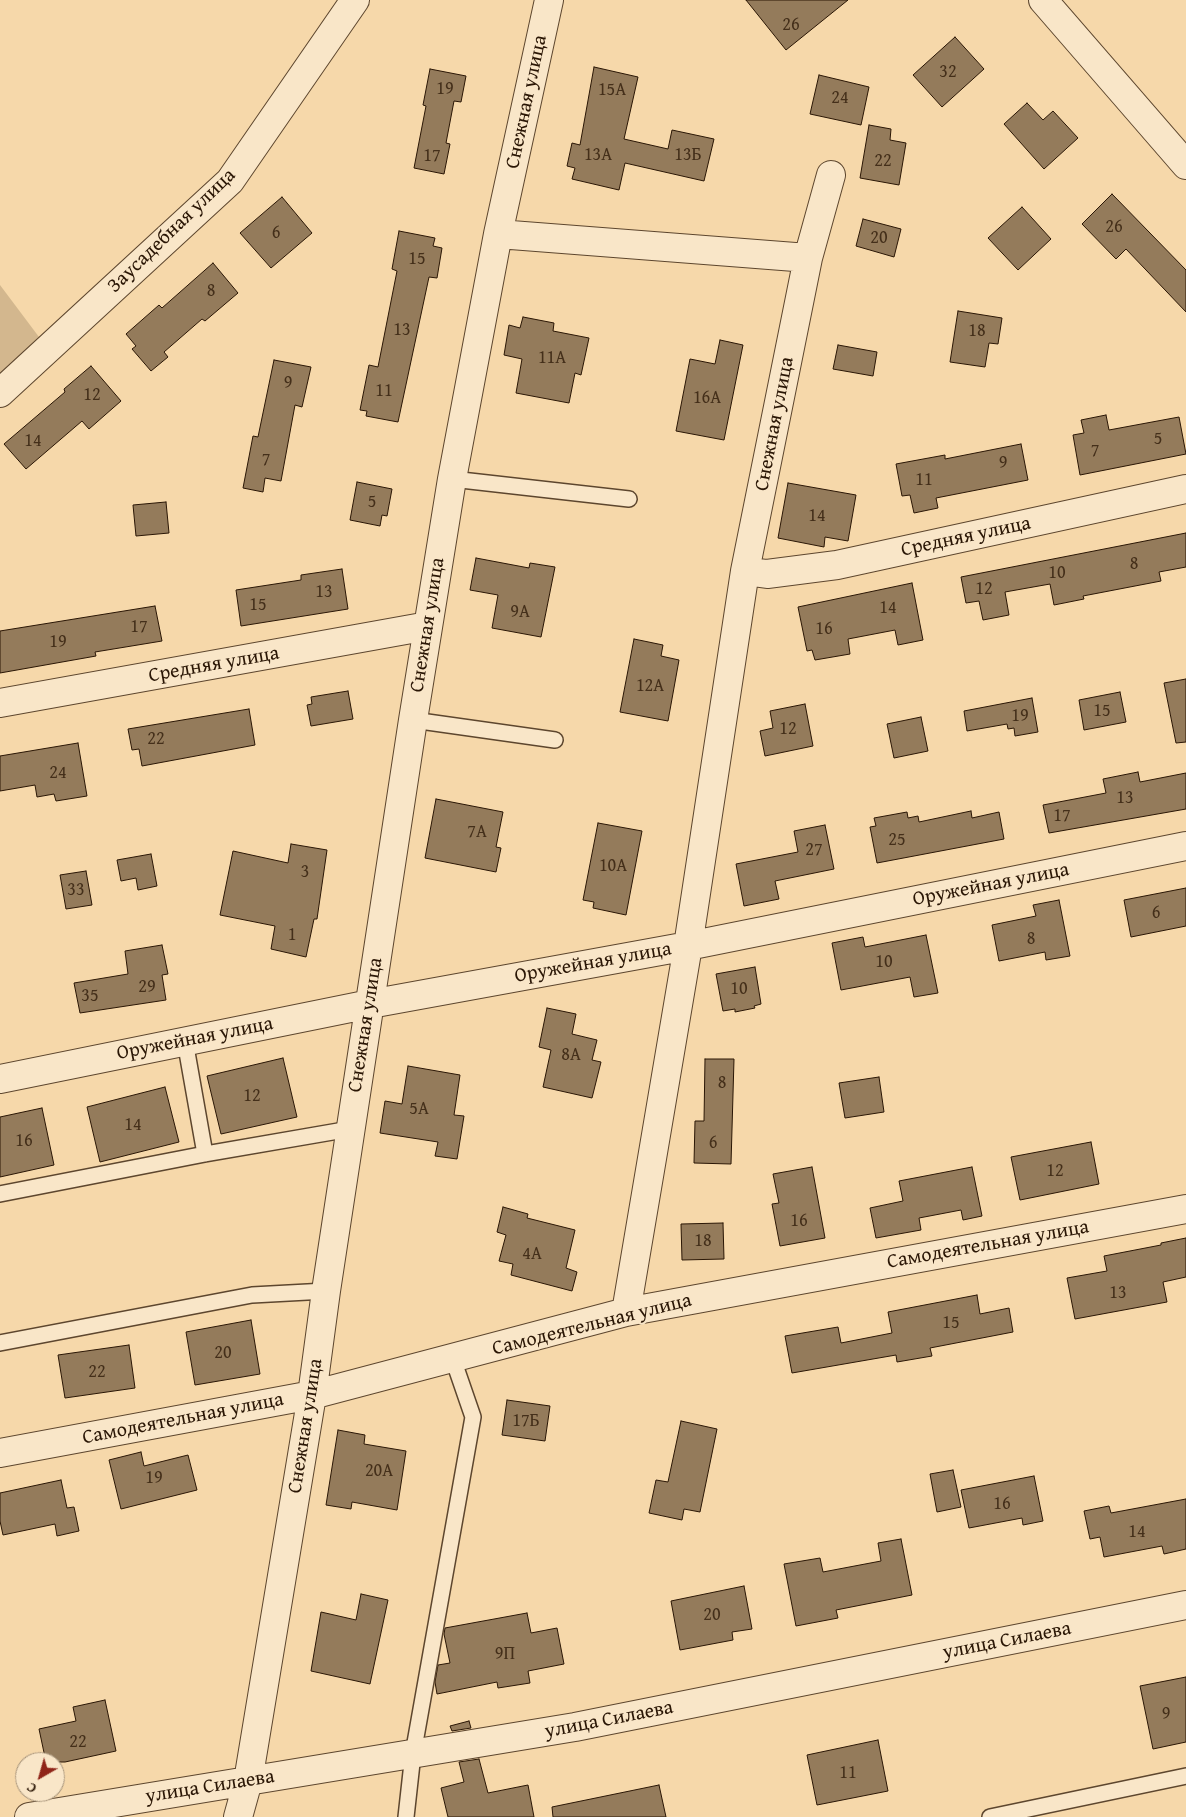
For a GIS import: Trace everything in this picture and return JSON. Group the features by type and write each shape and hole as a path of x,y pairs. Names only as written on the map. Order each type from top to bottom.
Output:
{"street":[{"name":"Заусадебная улица","path":"0,393 230,181 354,0"},
{"name":"Снежная улица","path":"238,1817 248,1781 312,1395 350,1130 452,478 498,234 548,0"},
{"path":"1043,0 1186,165"},
{"name":"Снежная улица","path":"626,1312 688,946 745,571 808,258 831,175"},
{"path":"498,234 808,258"},
{"name":"Средняя улица","path":"745,571 767,574 837,565 1186,489"},
{"name":"Средняя улица","path":"0,703 428,626"},
{"name":"Оружейная улица","path":"0,1079 370,1004 688,946 1186,846"},
{"name":"Самодеятельная улица","path":"0,1453 312,1395 453,1360 626,1312 1186,1209"},
{"name":"улица Силаева","path":"29,1817 575,1727 1186,1605"}],"lane":[{"path":"452,478 629,499"},
{"path":"413,720 555,740"},
{"path":"184,1041 205,1154"},
{"path":"0,1194 205,1154 350,1130"},
{"path":"0,1343 252,1295 326,1291"},
{"path":"406,1817 413,1754 473,1417 453,1360"},
{"path":"990,1817 1186,1776"}],"shaded area":[{"path":"0,285 39,337 0,374"}],"building":[{"path":"746,0 848,0 786,50"},
{"path":"955,37 984,69 942,107 913,75"},
{"path":"594,67 638,77 624,139 668,149 672,130 714,139 704,181 625,163 619,190 572,179 575,168 567,166 572,143 580,145"},
{"path":"430,69 466,76 461,102 454,101 446,143 450,144 444,174 414,168 426,106 423,105"},
{"path":"819,75 869,87 861,125 810,114"},
{"path":"1027,103 1043,120 1053,111 1078,138 1044,169 1004,124"},
{"path":"869,125 891,129 890,140 906,143 899,185 860,178"},
{"path":"1112,194 1186,270 1186,312 1126,249 1116,259 1082,224"},
{"path":"282,197 312,233 271,268 240,233"},
{"path":"1022,207 1051,239 1018,270 988,238"},
{"path":"863,219 901,229 894,257 856,246"},
{"path":"399,231 435,238 433,246 442,248 437,278 429,277 398,422 366,416 367,411 360,410 369,365 378,367 397,271 392,269"},
{"path":"213,263 238,293 205,321 202,319 164,352 168,357 151,371 132,349 136,346 126,334 159,305 162,308"},
{"path":"958,311 1002,318 998,344 989,343 985,367 950,362"},
{"path":"523,317 554,323 553,331 589,338 581,375 575,373 569,403 516,393 522,359 504,355 509,325 520,328"},
{"path":"720,340 743,345 724,440 676,431 690,359 715,364"},
{"path":"838,345 877,352 873,376 833,369"},
{"path":"274,360 311,367 302,407 295,405 281,481 265,478 263,492 243,488 253,436 258,437"},
{"path":"91,366 121,401 89,429 82,421 26,469 4,444 65,392 64,389"},
{"path":"1106,415 1109,430 1179,417 1186,454 1080,475 1073,435 1084,433 1081,420"},
{"path":"1021,444 1028,480 936,498 938,508 914,513 910,495 902,496 896,464 945,455 945,459"},
{"path":"357,482 392,489 387,516 382,515 380,526 350,520"},
{"path":"788,483 856,495 848,541 825,537 824,547 778,538"},
{"path":"166,502 169,533 136,536 133,505"},
{"path":"1186,533 1186,567 1159,572 1161,581 1083,596 1084,599 1054,605 1050,584 1005,592 1009,615 983,620 979,601 966,603 961,577"},
{"path":"476,558 529,568 530,563 555,567 541,637 492,628 498,595 470,590"},
{"path":"342,569 348,609 241,626 236,590 301,580 301,575"},
{"path":"912,583 923,640 898,645 895,630 848,639 850,654 815,660 812,650 807,651 798,607"},
{"path":"155,606 162,641 95,652 96,656 0,673 0,631"},
{"path":"634,639 663,645 661,656 679,660 668,721 620,712"},
{"path":"1186,679 1186,742 1176,743 1164,683"},
{"path":"348,691 353,719 311,726 307,705 312,704 311,697"},
{"path":"1120,692 1126,722 1084,730 1079,700"},
{"path":"1032,698 1038,732 1015,736 1014,728 1008,729 1007,724 967,731 964,711"},
{"path":"805,704 813,746 765,756 760,731 773,728 770,711"},
{"path":"249,709 255,745 142,766 139,749 132,750 128,729"},
{"path":"921,717 928,751 894,758 887,724"},
{"path":"78,743 87,796 56,801 54,794 37,797 35,785 0,791 0,756"},
{"path":"1138,772 1140,782 1186,773 1186,809 1049,833 1043,805 1106,793 1103,779"},
{"path":"436,799 503,812 496,847 501,848 496,872 425,858"},
{"path":"971,811 972,818 999,812 1004,839 877,863 870,827 876,826 874,818 907,812 908,818 918,816 919,822"},
{"path":"598,823 642,831 626,915 593,908 594,902 583,900"},
{"path":"825,825 834,869 775,881 779,899 744,906 736,864 798,852 794,831"},
{"path":"291,844 327,850 317,919 314,919 306,957 271,949 275,926 220,915 233,851 288,863"},
{"path":"151,854 157,886 138,890 136,878 121,881 117,860"},
{"path":"86,871 92,905 66,909 60,875"},
{"path":"1186,888 1186,926 1131,937 1124,900"},
{"path":"1059,900 1070,956 1046,960 1045,952 999,961 992,925 1036,916 1033,905"},
{"path":"926,935 938,993 914,997 910,977 841,990 832,943 863,937 865,947"},
{"path":"162,945 168,974 162,975 166,1000 80,1013 74,983 128,974 125,951"},
{"path":"755,967 761,1004 754,1006 755,1008 735,1012 735,1009 723,1011 716,974"},
{"path":"547,1008 576,1014 572,1034 597,1040 592,1060 601,1062 592,1098 543,1087 551,1050 539,1047"},
{"path":"283,1058 297,1117 221,1134 207,1076"},
{"path":"705,1059 734,1059 731,1164 694,1163 695,1121 704,1121"},
{"path":"408,1066 460,1075 454,1115 464,1116 457,1159 435,1156 438,1142 380,1133 385,1101 402,1104"},
{"path":"879,1077 884,1112 845,1118 839,1083"},
{"path":"165,1087 179,1142 100,1162 87,1107"},
{"path":"42,1108 54,1165 0,1177 0,1117"},
{"path":"1091,1142 1099,1184 1020,1200 1011,1157"},
{"path":"812,1167 825,1238 780,1246 772,1204 779,1203 773,1174"},
{"path":"972,1167 982,1216 963,1220 961,1210 919,1218 921,1230 876,1238 870,1208 903,1201 899,1181"},
{"path":"503,1207 528,1214 527,1218 575,1230 566,1268 577,1272 572,1291 511,1275 513,1264 499,1261 506,1235 497,1232"},
{"path":"723,1223 724,1259 682,1260 681,1224"},
{"path":"1186,1238 1186,1277 1163,1282 1167,1302 1075,1319 1067,1278 1107,1271 1104,1256"},
{"path":"977,1295 980,1314 1009,1308 1013,1332 930,1348 932,1356 897,1362 896,1355 792,1373 785,1336 838,1327 841,1343 892,1333 888,1312"},
{"path":"251,1320 260,1374 195,1385 186,1332"},
{"path":"129,1345 135,1388 65,1398 58,1355"},
{"path":"507,1400 550,1406 545,1441 502,1435"},
{"path":"681,1421 717,1429 700,1512 684,1509 682,1520 649,1513 656,1480 668,1482"},
{"path":"338,1430 365,1435 364,1444 406,1451 397,1510 352,1502 351,1509 326,1505"},
{"path":"141,1452 144,1466 188,1455 197,1490 121,1509 109,1460"},
{"path":"953,1470 961,1507 937,1512 930,1474"},
{"path":"1034,1476 1043,1521 1023,1525 1022,1518 969,1528 961,1490"},
{"path":"61,1480 67,1508 74,1507 79,1531 57,1536 55,1524 3,1535 0,1521 0,1493"},
{"path":"1186,1499 1186,1549 1164,1554 1162,1546 1104,1557 1100,1537 1090,1539 1084,1511 1109,1506 1111,1513"},
{"path":"901,1539 912,1595 836,1610 838,1618 796,1626 784,1564 820,1558 823,1572 881,1561 878,1543"},
{"path":"744,1586 752,1629 732,1632 733,1640 680,1650 671,1601"},
{"path":"361,1594 388,1600 370,1684 311,1671 321,1612 356,1620"},
{"path":"527,1613 531,1633 557,1628 564,1664 528,1671 530,1683 498,1688 497,1682 437,1694 435,1682 438,1665 450,1663 444,1634 445,1628"},
{"path":"1186,1677 1186,1742 1153,1749 1140,1686"},
{"path":"105,1700 116,1751 65,1762 65,1752 44,1752 39,1729 76,1721 73,1707"},
{"path":"469,1721 471,1728 452,1731 450,1726"},
{"path":"878,1740 888,1791 817,1805 807,1755"},
{"path":"479,1759 488,1793 528,1785 534,1817 448,1817 441,1788 464,1782 459,1762"},
{"path":"659,1785 666,1817 553,1817 552,1807"}]}
